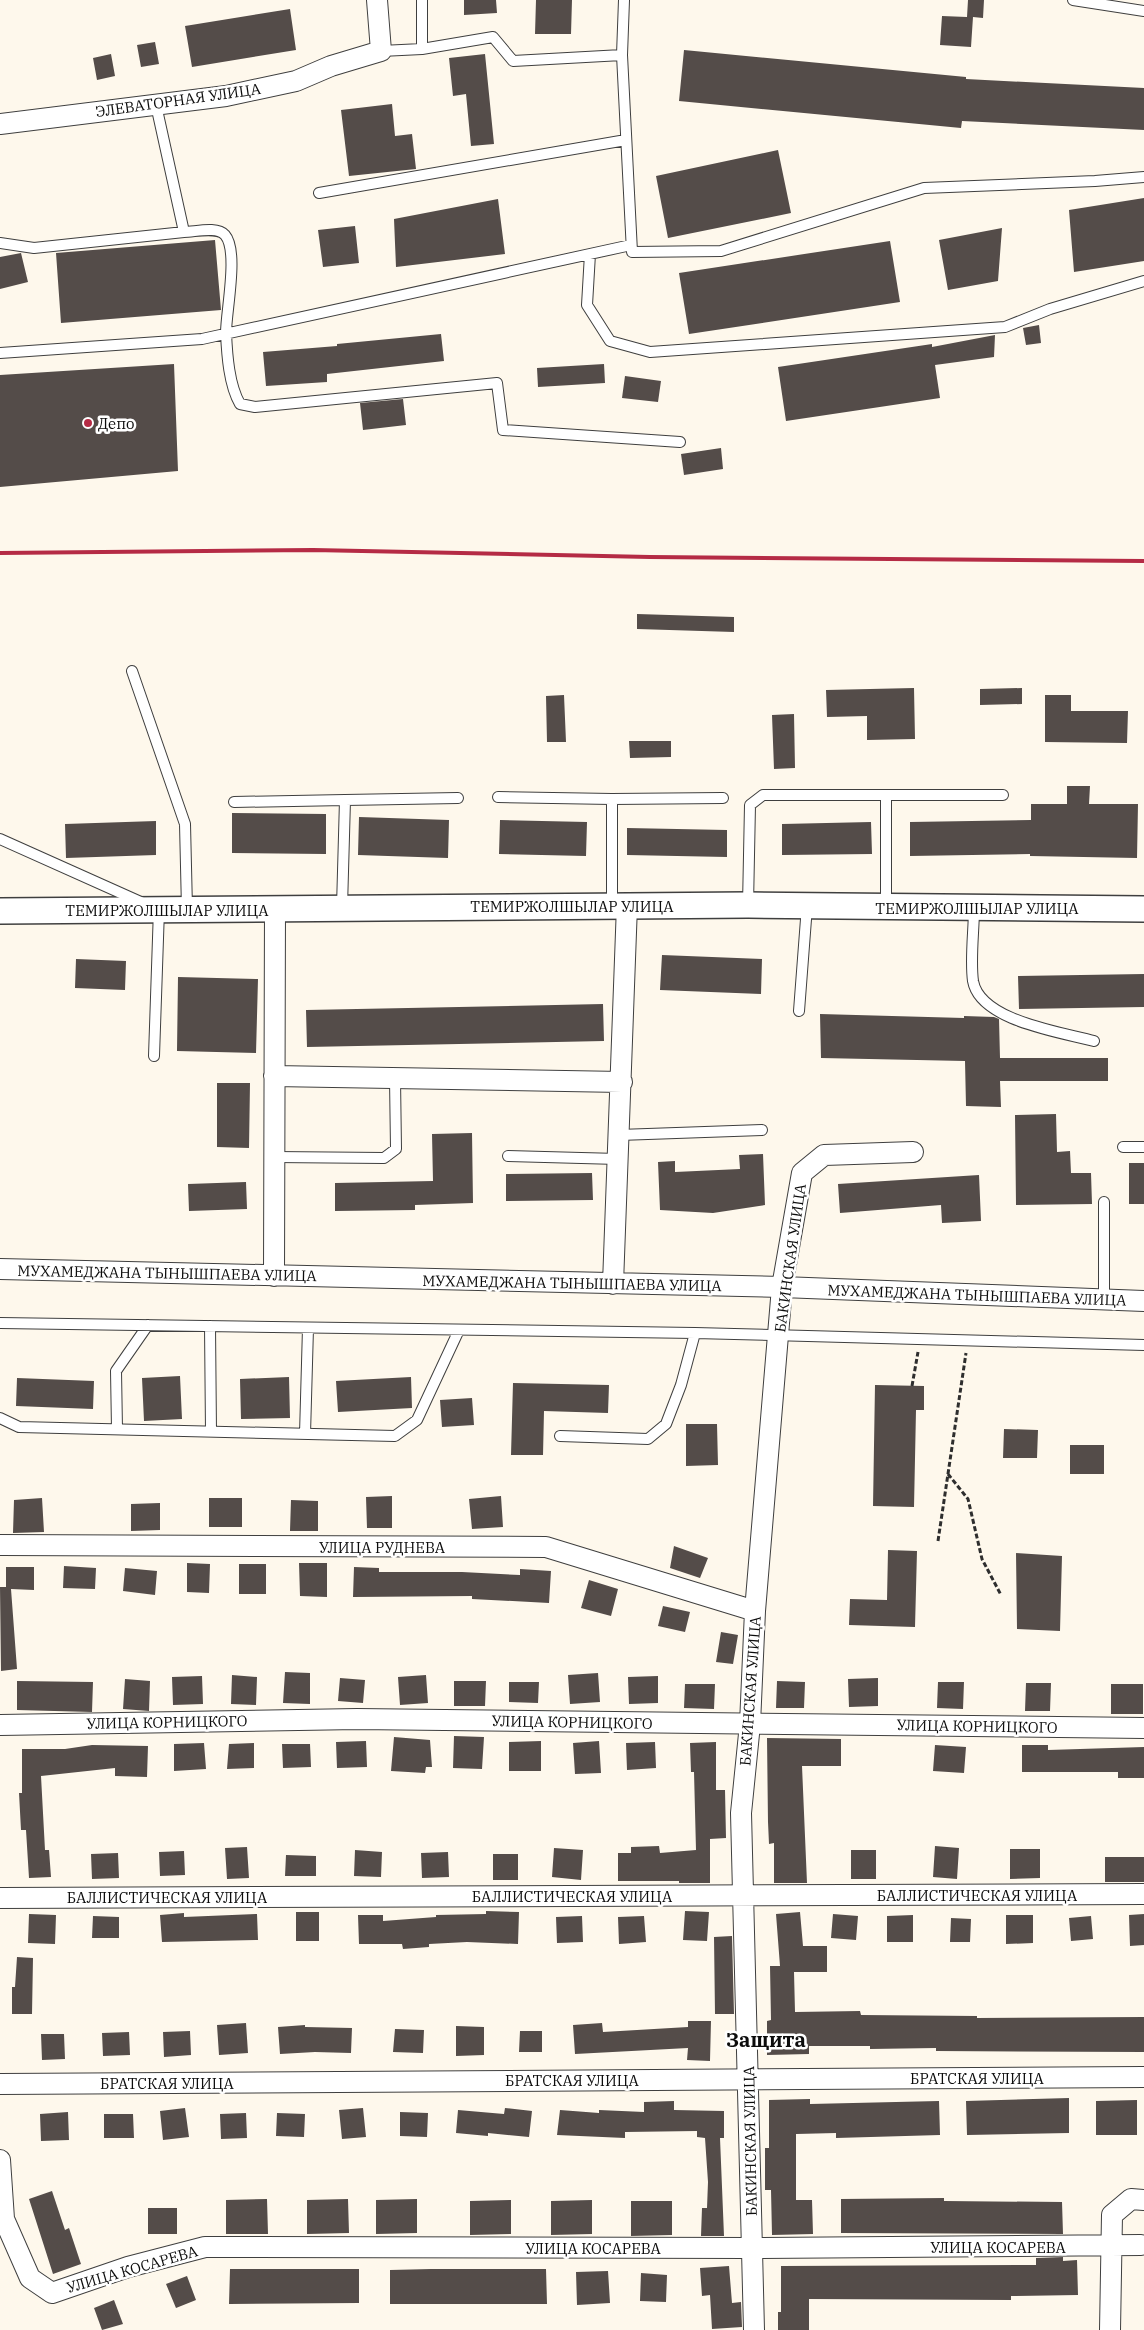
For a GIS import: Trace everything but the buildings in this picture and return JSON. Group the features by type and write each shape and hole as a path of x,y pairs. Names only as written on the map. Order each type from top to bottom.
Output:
{"street":[{"path":"377,0 381,51"},
{"name":"ЭЛЕВАТОРНАЯ УЛИЦА","path":"0,124 226,96 296,81 331,66 381,51"},
{"path":"613,1284 622,1082 620,905"},
{"name":"ТЕМИРЖОЛШЫЛАР УЛИЦА","path":"0,911 620,905 1144,909"},
{"path":"274,1276 275,909"},
{"path":"274,1076 622,1082"},
{"name":"БАКИНСКАЯ УЛИЦА","path":"754,2330 741,1813 750,1724 755,1611 782,1288 802,1172 824,1155 913,1152"},
{"name":"МУХАМЕДЖАНА ТЫНЫШПАЕВА УЛИЦА","path":"0,1269 782,1288 1144,1301"},
{"name":"УЛИЦА РУДНЕВА","path":"0,1545 546,1547 755,1611"},
{"name":"УЛИЦА КОРНИЦКОГО","path":"0,1725 357,1719 1144,1728"},
{"name":"БАЛЛИСТИЧЕСКАЯ УЛИЦА","path":"0,1898 744,1897 1144,1894"},
{"name":"БРАТСКАЯ УЛИЦА","path":"0,2084 1144,2077"},
{"name":"УЛИЦА КОСАРЕВА","path":"0,2160 4,2220 30,2278 52,2292 128,2267 205,2247 752,2248 1110,2247 1142,2245"},
{"path":"1110,2330 1112,2215 1131,2198 1144,2200"}],"lane":[{"path":"422,0 422,49"},
{"path":"624,0 622,55 632,252 721,251 924,188 1095,181 1144,177"},
{"path":"1073,0 1144,11"},
{"path":"381,51 422,49 493,37 513,61 622,55"},
{"path":"156,105 184,232"},
{"path":"319,193 626,140"},
{"path":"0,243 34,248 184,232 217,230 225,235 232,249 226,334 233,392 240,404 255,407 497,383 503,430 680,442"},
{"path":"0,353 202,339 631,245"},
{"path":"590,254 587,305 610,342 650,352 1005,327 1050,309 1144,280"},
{"path":"132,671 185,824 187,910"},
{"path":"748,905 750,805 763,795 1003,794"},
{"path":"886,795 886,908"},
{"path":"498,797 723,798"},
{"path":"234,802 458,798"},
{"path":"612,799 620,905"},
{"path":"342,908 345,800"},
{"path":"0,839 160,910 154,1056"},
{"path":"799,1011 807,906"},
{"path":"974,908 973,981 978,996 1014,1020 1094,1041"},
{"path":"274,1157 384,1158 396,1149 396,1079"},
{"path":"619,1135 762,1130"},
{"path":"1123,1147 1144,1147"},
{"path":"508,1156 618,1159"},
{"path":"1104,1202 1104,1299"},
{"path":"0,1323 694,1333 1144,1345"},
{"path":"117,1429 116,1371 148,1325"},
{"path":"210,1326 211,1432"},
{"path":"305,1434 308,1328"},
{"path":"0,1418 19,1427 395,1436 417,1420 459,1330"},
{"path":"560,1436 648,1439 666,1424 681,1385 694,1333"}],"path":[{"path":"912,1386 920,1339"},
{"path":"938,1541 967,1340"},
{"path":"948,1473 968,1499 982,1559 1001,1595"}],"railway":[{"path":"0,553 313,550 650,557 1144,561"}],"place":[{"name":"Депо","path":"88,423"}],"district":[{"name":"Защита","path":"766,2039"}]}
